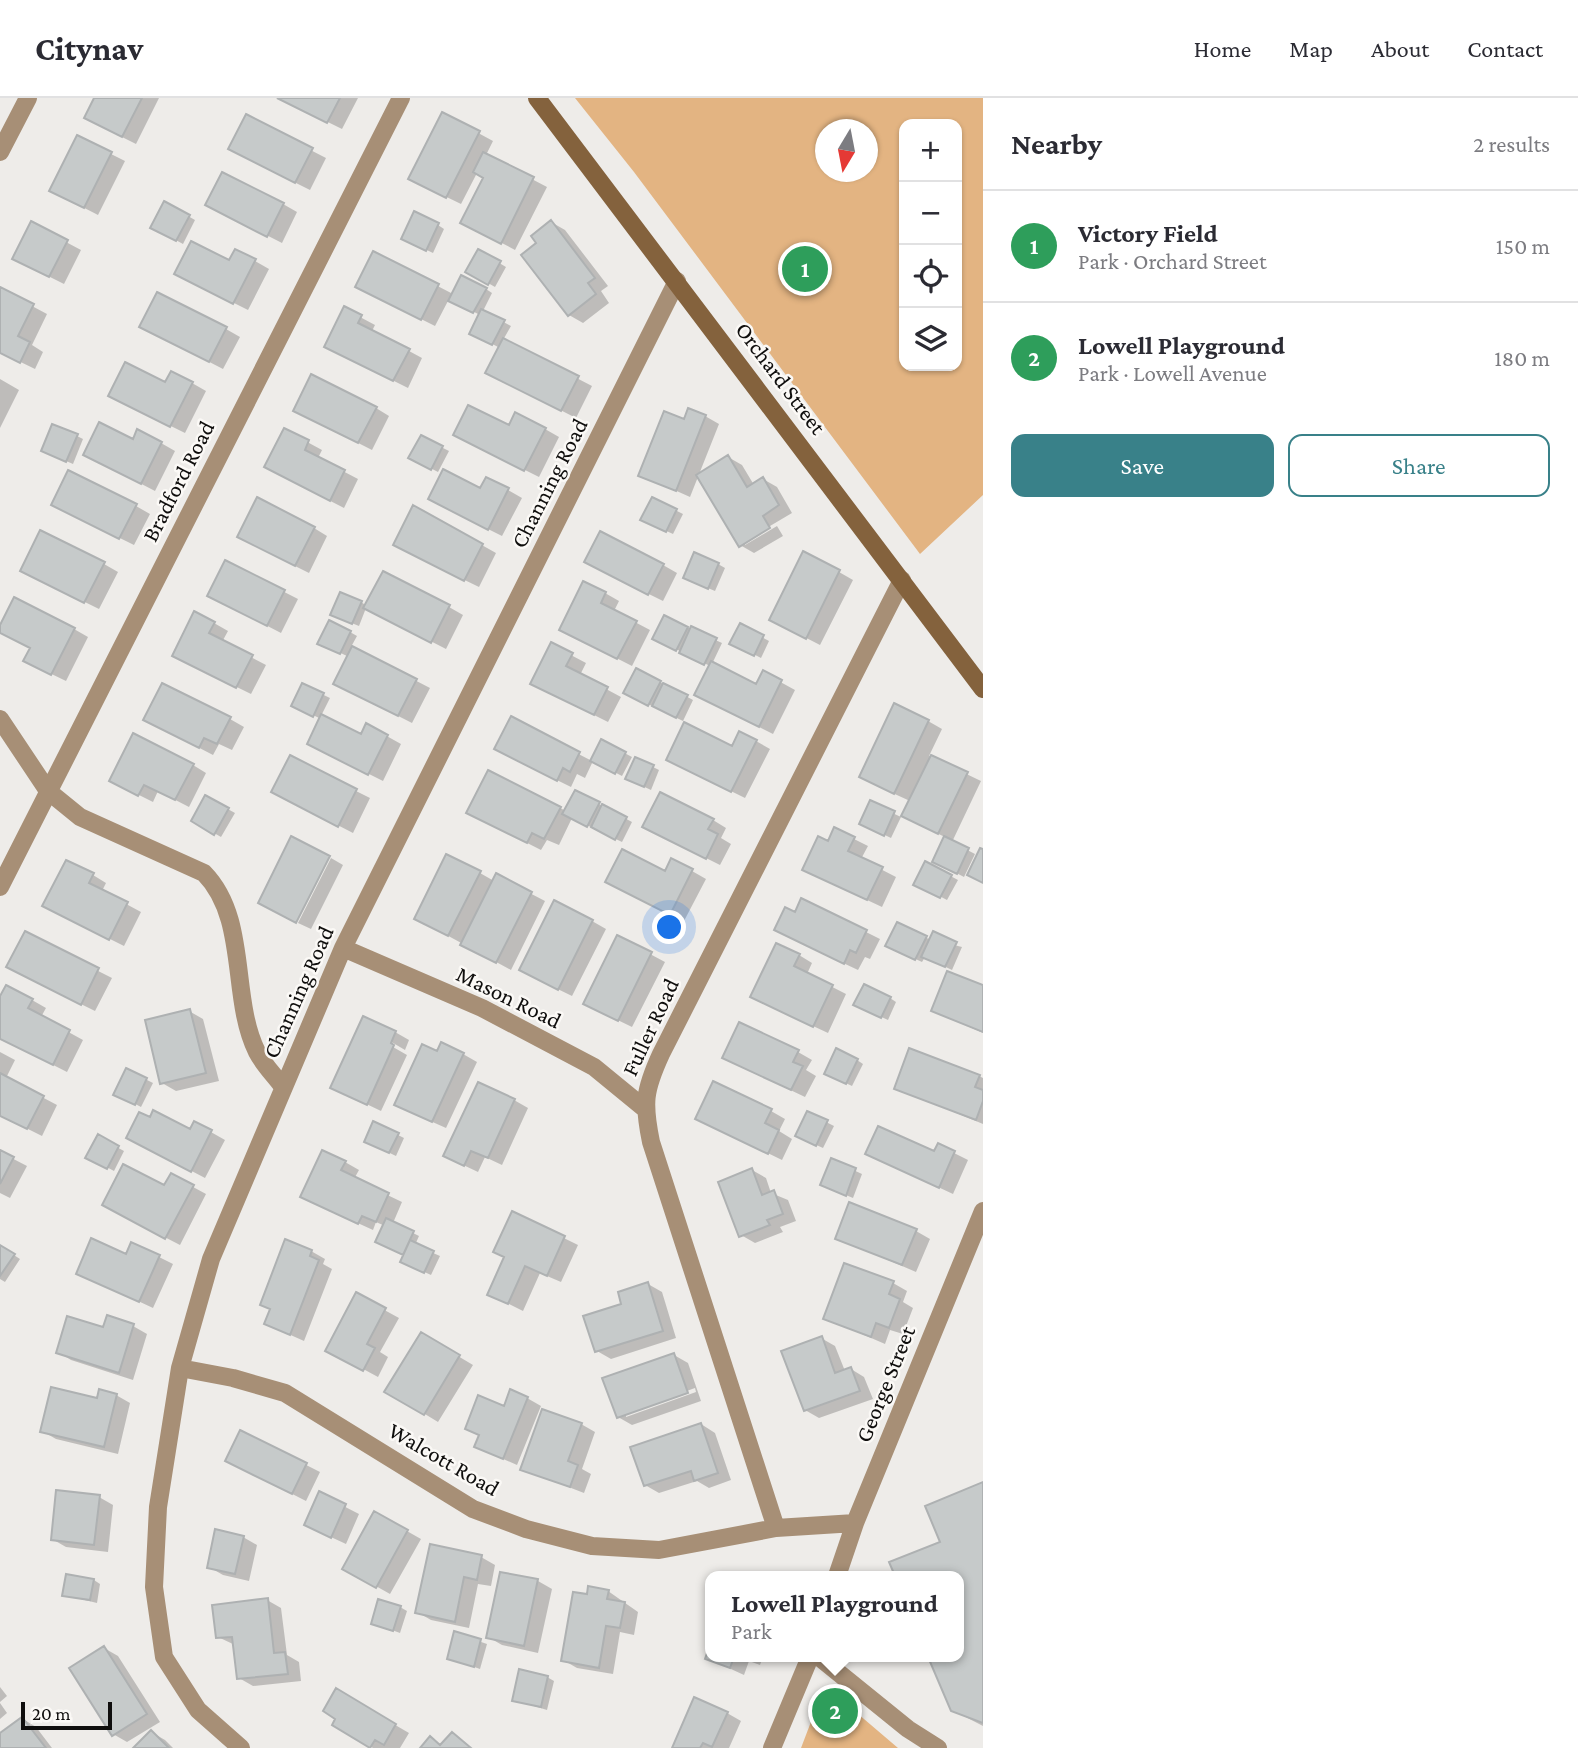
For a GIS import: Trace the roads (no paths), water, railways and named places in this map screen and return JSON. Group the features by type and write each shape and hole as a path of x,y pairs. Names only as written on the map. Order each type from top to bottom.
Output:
{"main road":[{"name":"Orchard Street","path":"537,98 983,689"}],"street":[{"path":"0,152 28,98"},
{"name":"Bradford Road","path":"0,887 401,98"},
{"name":"Channing Road","path":"241,1748 198,1710 164,1657 154,1587 158,1507 180,1368 211,1259 343,948 677,281"},
{"name":"Fuller Road","path":"776,1528 651,1142 644,1108 649,1084 661,1054 902,580"},
{"path":"0,719 48,791 88,823 204,873 218,887 229,919 246,1018 257,1052 283,1087"},
{"name":"Mason Road","path":"343,948 482,1008 594,1067 644,1108"},
{"name":"George Street","path":"839,1571 855,1523 983,1211"},
{"name":"Walcott Road","path":"180,1368 233,1378 285,1393 473,1508 526,1529 592,1546 659,1550 776,1528"},
{"path":"776,1528 855,1523"},
{"path":"772,1748 808,1662"},
{"path":"824,1662 908,1729 938,1748"}],"place":[{"name":"Victory Field","path":"805,269"},
{"name":"Lowell Playground","path":"835,1711"}]}
